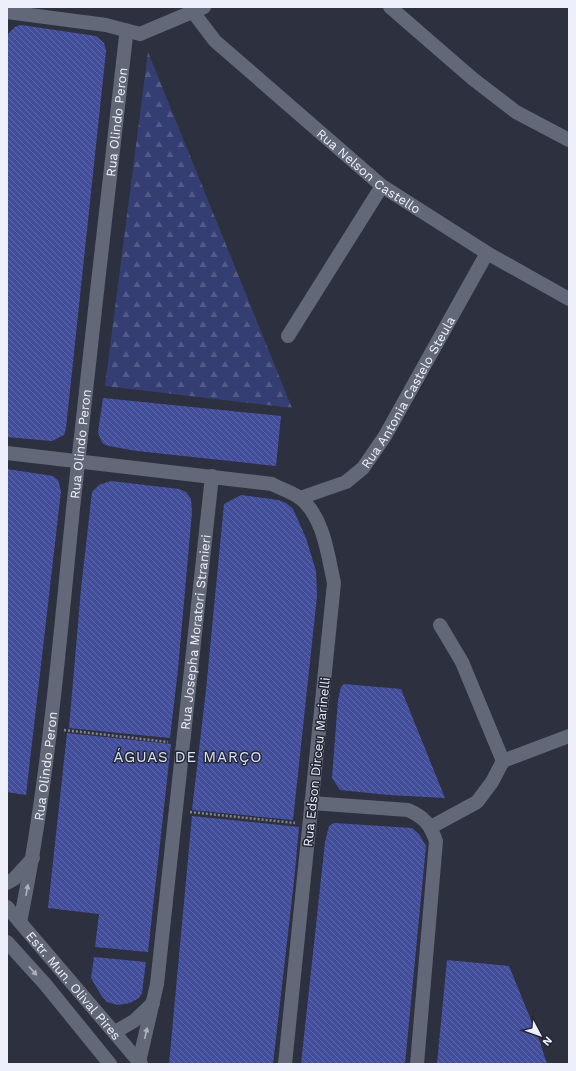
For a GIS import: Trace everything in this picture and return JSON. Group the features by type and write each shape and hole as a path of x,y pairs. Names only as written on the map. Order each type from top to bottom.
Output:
{"street":[{"path":"390,7 473,79 516,112 569,140"},
{"path":"7,12 106,25 140,34 199,10"},
{"name":"Rua Nelson Castello","path":"199,10 215,41 382,186 487,253 569,298"},
{"name":"Rua Olindo Peron","path":"20,922 34,858 51,728 78,461 126,36 125,30"},
{"path":"288,336 382,186"},
{"name":"Rua Antonia Castelo Steula","path":"300,498 346,482 363,468 385,436 487,253"},
{"name":"Rua Edson Dirceu Marinelli","path":"7,453 272,484 300,498 313,514 325,542 334,583 284,1064"},
{"name":"Rua Josepha Moratori Stranieri","path":"140,1063 157,984 212,476"},
{"path":"440,625 462,662 502,761"},
{"path":"429,824 477,802 492,782 502,761 569,736"},
{"path":"311,803 408,810 421,816 429,824 436,841 417,1064"},
{"path":"7,883 14,879 34,858"},
{"name":"Estr. Mun. Olival Pires","path":"7,907 140,1063"},
{"name":"Estr. Mun. Olival Pires","path":"7,942 45,984 110,1064"},
{"path":"115,1032 134,1022 153,1003"}],"path":[{"path":"51,728 183,743"},
{"path":"175,810 309,825"}],"green space":[{"path":"148,52 292,408 105,386"}],"building":[{"path":"21,25 96,36 104,43 106,51 66,428 64,435 52,441 7,437 7,35 15,27"},
{"path":"103,398 281,416 276,466 137,451 103,444 98,433"},
{"path":"7,469 53,476 58,480 61,491 26,795 7,792"},
{"path":"111,481 179,489 186,492 191,499 192,512 178,669 170,738 69,728 81,589 92,492 99,485"},
{"path":"241,495 278,500 286,503 293,509 306,538 316,571 317,596 293,820 192,810 206,690 224,504"},
{"path":"344,684 401,689 445,798 389,795 340,790 332,778 338,700 341,687"},
{"path":"67,733 171,744 148,952 95,947 99,914 48,908"},
{"path":"192,816 299,827 273,1064 169,1064"},
{"path":"334,823 412,828 419,834 426,846 405,1064 301,1064 325,842 329,826"},
{"path":"94,957 146,962 142,993 139,998 130,1003 118,1005 107,1002 91,978"},
{"path":"447,960 509,966 540,1042 547,1064 437,1064"}],"district":[{"name":"ÁGUAS DE MARÇO","path":"188,757"}]}
